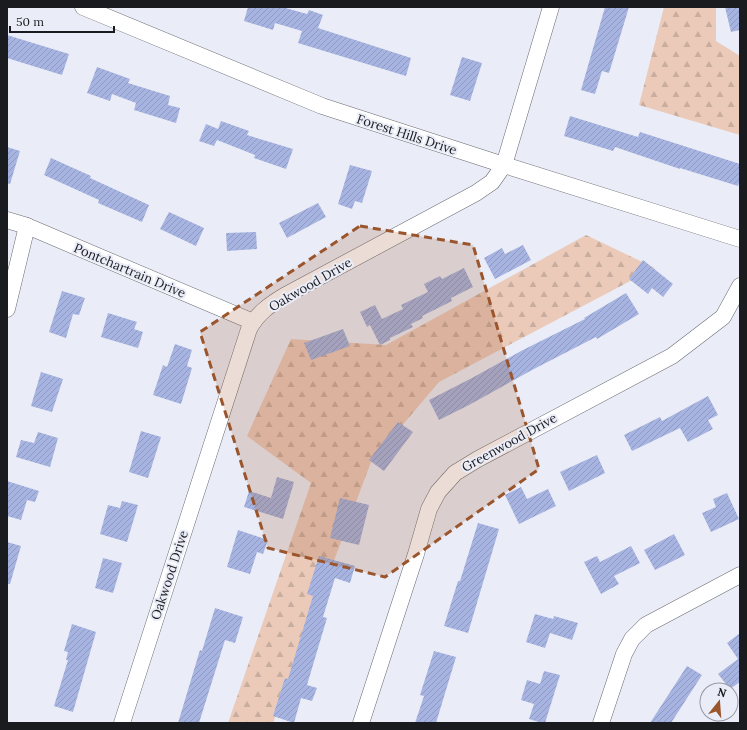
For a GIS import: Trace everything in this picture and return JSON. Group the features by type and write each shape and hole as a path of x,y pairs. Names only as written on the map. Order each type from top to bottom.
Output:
{"street":[{"name":"Forest Hills Drive","path":"83,7 322,106 504,165 740,238"},
{"name":"Oakwood Drive","path":"122,723 249,329 253,322 270,304 476,193 492,182 504,165 552,7"},
{"name":"Pontchartrain Drive","path":"7,220 27,226 253,322"},
{"path":"7,309 27,226"},
{"name":"Greenwood Drive","path":"361,723 416,554 429,509 438,492 455,473 478,459 672,356 723,317 740,286"},
{"path":"601,723 624,654 632,639 646,625 740,575"}],"highlighted area":[{"path":"360,226 473,245 539,469 385,577 268,548 200,332"}],"green space":[{"path":"664,7 716,7 716,41 740,56 740,135 639,105"},
{"path":"586,235 655,268 439,382 371,462 273,723 228,723 311,483 247,436 291,339 386,345"}],"building":[{"path":"248,7 282,7 307,14 309,10 323,15 318,28 411,58 406,76 298,43 302,31 275,23 273,30 244,21"},
{"path":"605,7 629,7 609,73 602,71 595,94 581,90"},
{"path":"725,7 740,7 740,30 731,32"},
{"path":"7,35 69,54 62,75 7,58"},
{"path":"462,57 482,63 470,101 450,95"},
{"path":"97,67 130,79 128,83 170,96 168,105 180,108 176,123 134,110 136,103 112,94 110,101 87,93"},
{"path":"570,116 638,137 640,132 740,164 740,180 738,186 680,169 615,147 613,151 564,136"},
{"path":"221,121 249,131 247,135 293,149 286,169 254,158 255,155 217,140 214,146 199,141 206,124 218,129"},
{"path":"7,147 20,151 10,184 7,183"},
{"path":"51,158 149,205 142,222 98,203 99,200 44,175"},
{"path":"350,165 372,171 362,203 355,201 352,209 338,204"},
{"path":"318,203 326,217 287,238 279,223"},
{"path":"169,212 204,228 196,246 160,229"},
{"path":"256,232 257,249 227,251 226,233"},
{"path":"523,245 531,260 495,279 484,258 502,248 505,254"},
{"path":"643,260 673,284 663,297 652,288 648,294 629,279"},
{"path":"464,268 473,287 451,298 452,301 422,316 423,318 411,324 413,327 390,338 390,340 380,345 370,325 367,327 360,312 375,305 382,319 403,309 401,305 428,292 424,284 440,276 442,279"},
{"path":"62,291 85,298 79,315 73,314 66,338 49,332"},
{"path":"626,293 639,314 597,339 596,337 439,420 429,400 585,319 584,318"},
{"path":"108,313 137,322 134,329 143,332 138,348 101,337"},
{"path":"343,329 350,346 311,360 304,343"},
{"path":"175,344 192,350 187,366 192,368 181,404 153,395 163,365 167,367"},
{"path":"41,372 63,379 52,412 31,406"},
{"path":"708,396 718,415 708,420 713,429 688,442 680,428 632,451 624,435 660,417 662,421"},
{"path":"398,422 413,432 384,471 369,460"},
{"path":"141,431 161,437 148,478 129,472"},
{"path":"38,432 58,438 50,467 16,457 21,440 34,443"},
{"path":"597,455 605,473 569,491 560,472"},
{"path":"277,477 294,482 283,519 244,507 249,491 271,498"},
{"path":"7,481 39,491 35,502 27,500 21,520 7,516"},
{"path":"521,487 527,499 548,489 556,506 519,524 505,495"},
{"path":"727,493 739,519 711,532 702,513 716,507 713,499"},
{"path":"340,498 369,505 359,545 330,538"},
{"path":"122,501 138,505 127,542 100,534 108,505 120,508"},
{"path":"478,523 499,529 468,633 444,626"},
{"path":"238,530 268,540 263,554 257,552 250,574 227,567"},
{"path":"674,534 685,555 655,570 644,550"},
{"path":"7,542 21,546 10,584 7,584"},
{"path":"631,546 640,563 614,576 619,584 601,594 584,562 597,556 600,562"},
{"path":"319,556 355,566 350,583 335,578 323,617 327,618 307,685 317,688 312,701 301,698 294,723 273,716 285,678 288,679 313,596 307,594"},
{"path":"103,558 122,563 113,593 95,588"},
{"path":"215,608 243,617 235,643 225,640 199,723 178,723 200,650 202,651"},
{"path":"535,614 553,619 554,616 578,623 572,640 550,633 545,648 526,642"},
{"path":"72,624 96,632 73,712 54,706 68,660 66,660 68,652 64,651"},
{"path":"740,633 739,683 724,682 718,674 738,659 727,643"},
{"path":"434,651 456,657 436,723 415,723 424,696 420,695"},
{"path":"687,666 702,675 671,723 650,723"},
{"path":"544,671 560,675 545,723 542,723 529,719 534,704 521,700 527,680 540,684"}]}
